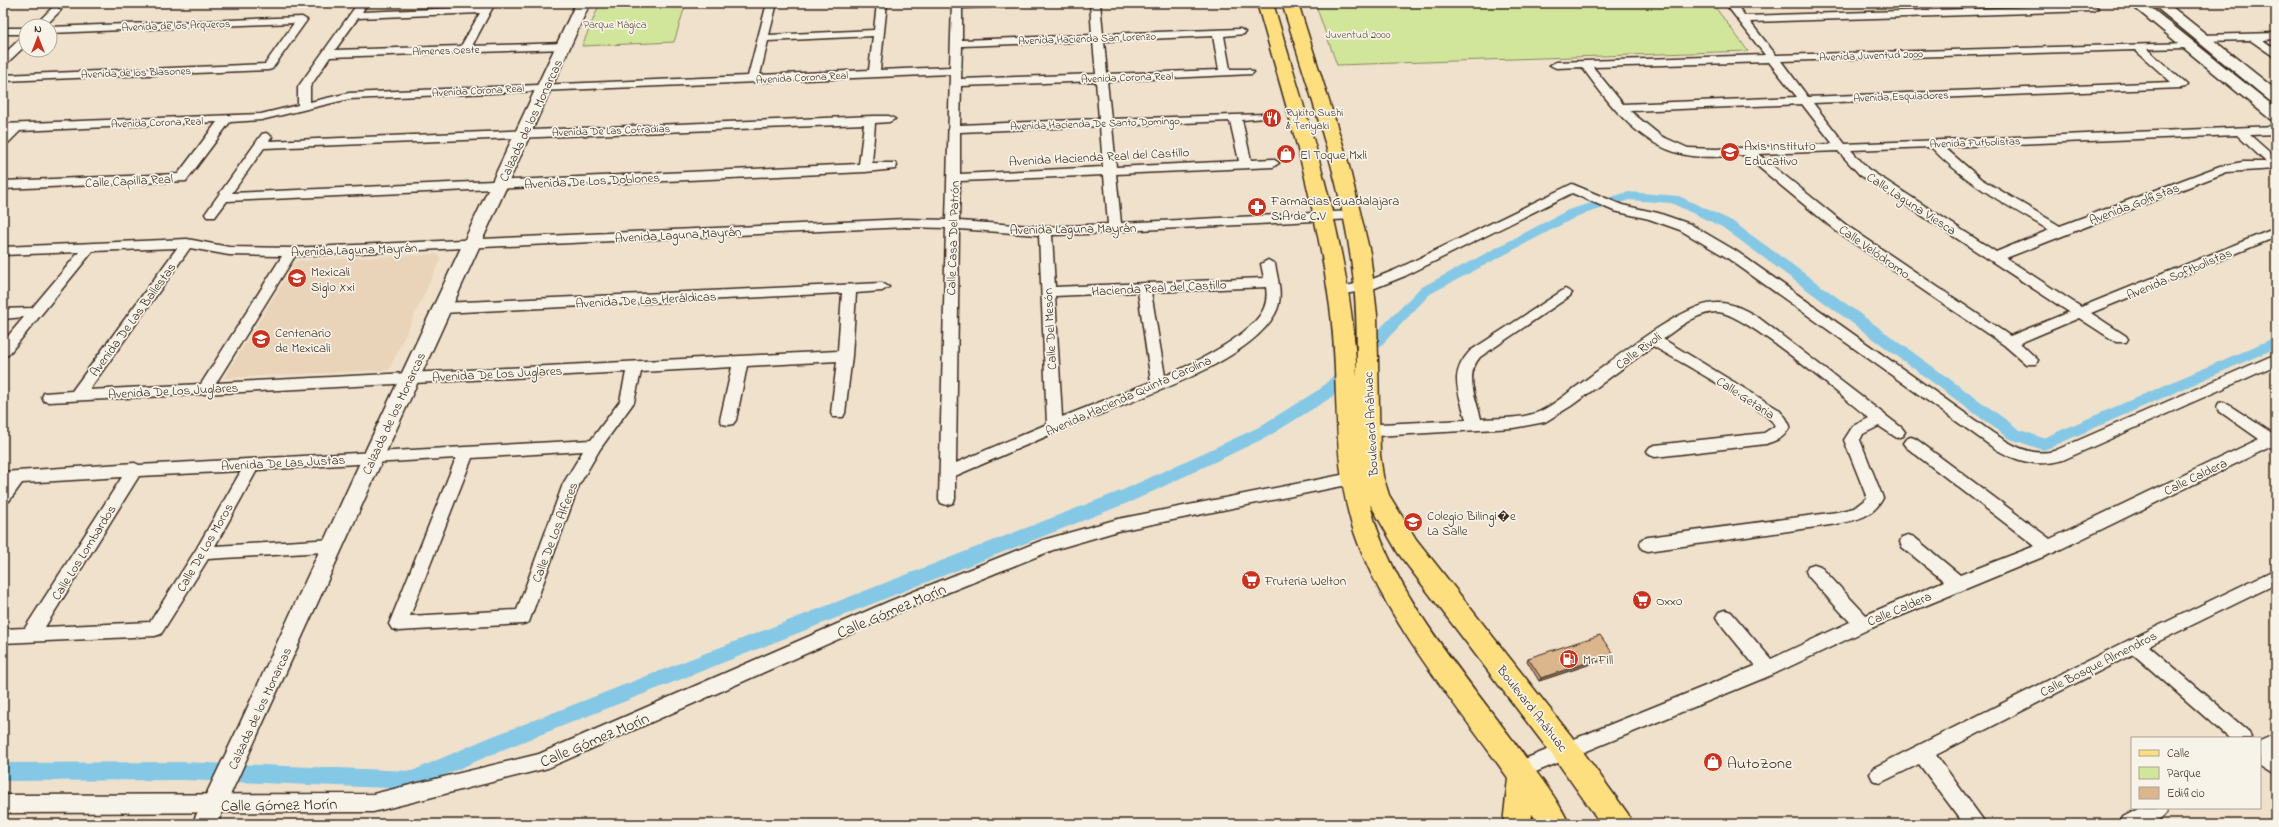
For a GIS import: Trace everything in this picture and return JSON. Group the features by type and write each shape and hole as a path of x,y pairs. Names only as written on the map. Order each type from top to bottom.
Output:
{"main road":[{"name":"Boulevard Anáhuac","path":"1265,3 1324,217 1338,291 1344,337 1345,386 1370,466 1374,485 1395,529 1421,565 1566,751 1618,824"},
{"name":"Boulevard Anáhuac","path":"1290,3 1313,76 1353,215 1365,286 1367,360 1351,479 1369,542 1395,593 1463,696 1520,772 1555,824"},
{"path":"2136,3 2186,45 2276,116"},
{"path":"2158,3 2276,98"},
{"path":"1516,824 1520,772"}],"street":[{"path":"304,106 304,87 364,3"},
{"name":"Calzada de los Monarcas","path":"212,807 247,735 334,546 372,458 565,46 583,3"},
{"path":"753,79 772,3"},
{"path":"874,73 882,3"},
{"path":"957,4 1016,3"},
{"path":"1095,3 1115,229"},
{"name":"Calle Laguna Viesca","path":"1730,3 1841,147 1875,181 1996,257 2121,339"},
{"name":"Calle Casa Del Patrón","path":"947,499 951,224 954,178 957,4"},
{"path":"1743,19 2090,5"},
{"path":"355,15 489,6"},
{"path":"465,50 489,6"},
{"path":"48,18 56,10"},
{"name":"Avenida de los Arqueros","path":"58,30 302,20 268,66"},
{"path":"3,31 18,31"},
{"name":"Avenida Hacienda San Lorenzo","path":"956,43 1240,32"},
{"path":"763,38 879,33"},
{"path":"1218,33 1225,73"},
{"path":"2252,36 2276,55"},
{"path":"2202,38 2276,36"},
{"name":"Avenida Juventud 2000","path":"1556,65 2186,45"},
{"name":"Almenes Oeste","path":"327,54 565,46"},
{"name":"Avenida Esquiadores","path":"1618,108 2166,87 2181,85 2137,46"},
{"path":"3,61 18,47"},
{"path":"1586,65 1618,108"},
{"name":"Avenida de los Blasones","path":"3,78 268,66"},
{"name":"Avenida Corona Real","path":"3,128 225,120 261,117 349,96 546,87 874,73 956,77 1102,78 1248,72"},
{"name":"Avenida Futbolistas","path":"1618,108 1644,129 1674,148 1692,152 2276,130"},
{"name":"Avenida Hacienda De Santo Domingo","path":"954,129 1260,116"},
{"path":"1235,117 1246,164"},
{"name":"Avenida De Las Cofradías","path":"223,197 263,141 523,134 889,118"},
{"path":"865,168 870,119"},
{"name":"Calle Capilla Real","path":"3,186 182,178 225,120"},
{"path":"3,141 16,128"},
{"path":"2239,131 2276,165"},
{"path":"1934,143 1944,155 1967,175 2059,231"},
{"name":"Calle Velódromo","path":"1747,151 1836,224 2009,342 2031,360"},
{"name":"Avenida Hacienda Real del Castillo","path":"954,178 1273,163"},
{"name":"Avenida Golfistas","path":"1996,257 2059,231 2224,169 2244,166 2276,165"},
{"name":"Avenida De Los Doblones","path":"223,197 891,166"},
{"path":"1338,291 1365,286 1422,263 1572,188 1618,208 1668,220 1685,226 1706,238 1731,254 1988,437 2006,448 2030,458 2046,460 2058,456 2276,359"},
{"path":"211,214 223,197"},
{"name":"Avenida Laguna Mayrán","path":"3,251 187,243 229,251 291,252 906,222 1045,231 1115,229 1353,215"},
{"name":"Calle Del Mesón","path":"1045,231 1055,427"},
{"name":"Avenida Softbolistas","path":"2082,314 2276,232"},
{"name":"Avenida De Las Ballestas","path":"77,395 187,243"},
{"path":"3,352 89,248"},
{"path":"205,388 291,252"},
{"name":"Avenida Hacienda Quinta Carolina","path":"948,473 1159,384 1216,356 1250,334 1268,313 1274,296 1268,264"},
{"name":"Hacienda Real del Castillo","path":"1047,292 1272,282"},
{"name":"Avenida De Las Heráldicas","path":"442,308 882,287"},
{"path":"1144,288 1159,384"},
{"path":"838,412 845,356 849,289"},
{"path":"1475,426 1463,375 1466,364 1475,354 1565,293"},
{"name":"Calle Rivoli","path":"1358,431 1475,426 1527,421 1540,418 1566,402 1679,321 1704,308 1712,306 1731,309 1754,321 1897,432"},
{"path":"3,314 37,312"},
{"path":"2009,342 2082,314"},
{"name":"Calle Getaria","path":"1652,339 1761,404 1773,413 1783,425 1778,435 1766,438 1655,451"},
{"name":"Avenida De Los Juglares","path":"49,397 845,356"},
{"path":"728,420 742,361"},
{"name":"Calle De Los Alferes","path":"466,452 398,624 522,617 571,484 595,445 627,402 635,366"},
{"path":"2224,407 2274,440"},
{"path":"1648,544 1837,518 1867,510 1872,506 1875,498 1852,440 1858,430 1879,419"},
{"name":"Calle Caldera","path":"1520,772 1566,751 1768,669 1863,624 1958,582 2049,547 2274,440"},
{"path":"1911,443 2049,547"},
{"name":"Avenida De Las Justas","path":"11,477 595,445"},
{"name":"Calle De Los Moros","path":"30,635 156,629 203,552 252,464"},
{"name":"Calle Los Lombardos","path":"30,635 136,470"},
{"path":"3,498 11,477"},
{"name":"Calle Gómez Morín","path":"3,804 212,807 373,803 541,762 896,606 1050,545 1086,533 1351,479"},
{"path":"1908,542 1958,582"},
{"path":"203,552 334,546"},
{"path":"1814,571 1863,624"},
{"name":"Calle Bosque Almendros","path":"1880,774 2135,645 2276,576"},
{"path":"1725,618 1768,669"},
{"path":"3,636 30,635"},
{"path":"2135,645 2241,737"},
{"path":"2261,751 2276,742"},
{"path":"1922,752 1976,824"},
{"path":"2261,753 2276,767"},
{"path":"2130,824 2157,809"}],"shaded area":[{"path":"437,254 441,258 389,370 224,378 296,261"}],"green space":[{"name":"Parque Mágica","path":"600,3 686,3 674,42 582,46"},
{"name":"Juventud 2000","path":"1315,3 1712,3 1748,51 1337,65"}],"building":[{"name":"Mr Fill","path":"1600,635 1613,654 1541,678 1528,658"}],"waterway":[{"path":"3,772 182,771 413,780 495,744 1129,495 1263,432 1326,393 1425,291 1573,213 1628,196 1674,199 1727,224 2014,434 2043,444 2072,433 2276,342"}],"place":[{"name":"Rykito Sushi & Teriyaki","path":"1272,118"},
{"name":"Axis Instituto Educativo","path":"1730,152"},
{"name":"El Toque Mxli","path":"1286,154"},
{"name":"Farmacias Guadalajara S.A de C.V","path":"1257,207"},
{"name":"Mexicali Siglo Xxi","path":"297,278"},
{"name":"Centenario de Mexicali","path":"261,339"},
{"name":"Colegio Bilingi�e La Salle","path":"1413,522"},
{"name":"Fruteria Welton","path":"1251,580"},
{"name":"Oxxo","path":"1642,600"},
{"name":"Mr Fill","path":"1569,659"},
{"name":"AutoZone","path":"1713,762"}]}
